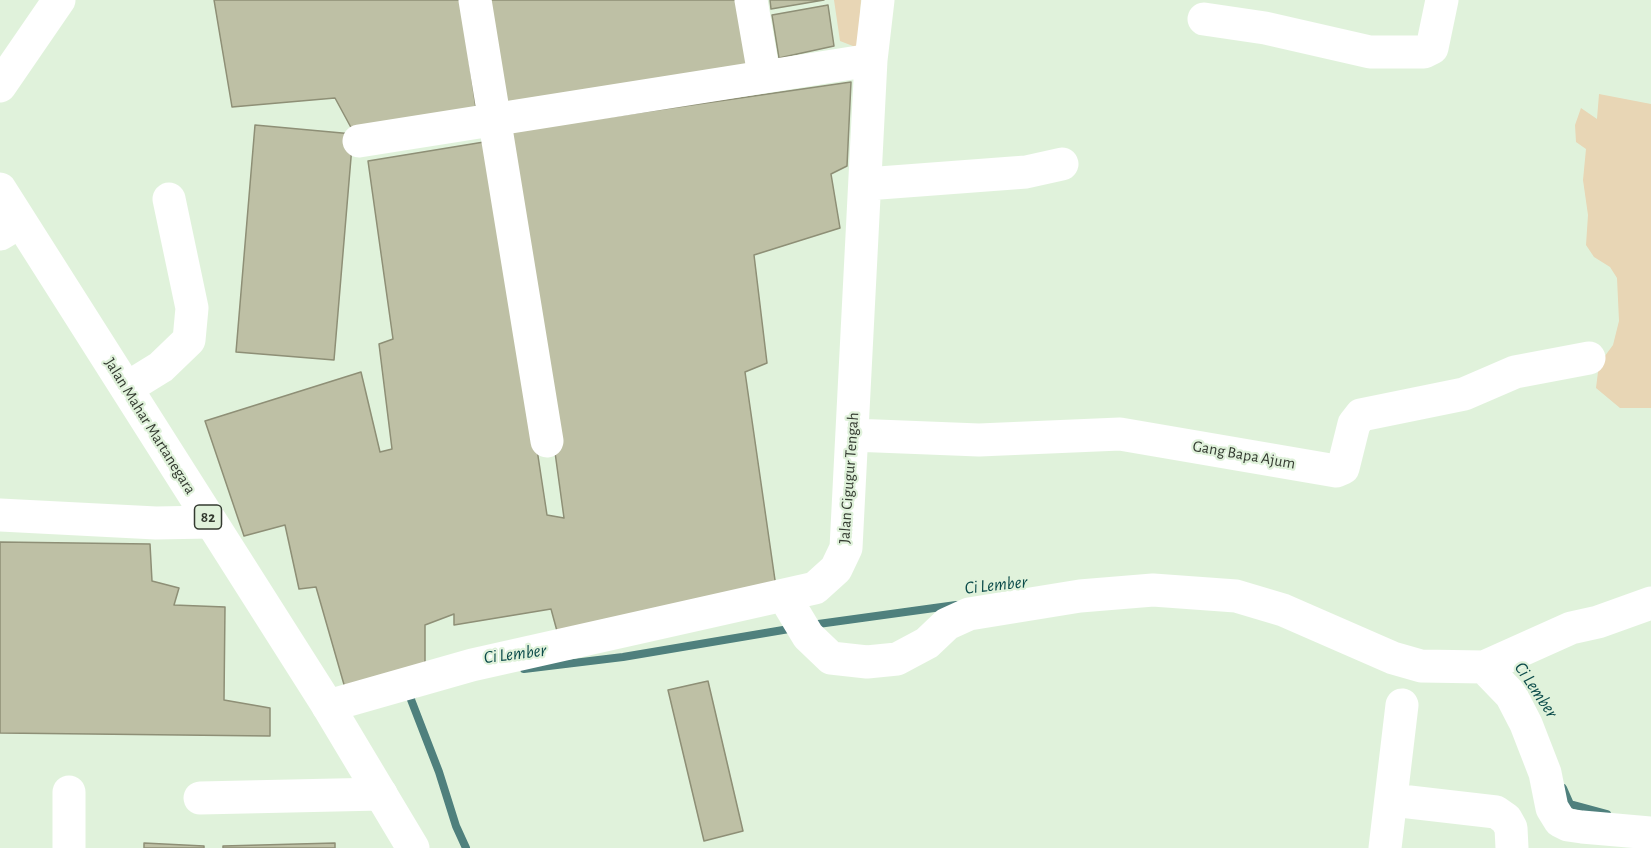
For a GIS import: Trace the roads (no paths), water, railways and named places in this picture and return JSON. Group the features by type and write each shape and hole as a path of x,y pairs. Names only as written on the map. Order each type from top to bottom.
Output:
{"street":[{"path":"0,48 35,0"},
{"path":"0,86 59,0"},
{"path":"475,0 547,441"},
{"path":"751,0 764,75"},
{"name":"Jalan Cigugur Tengah","path":"328,706 472,665 796,615 815,588 836,569 846,548 871,60 878,0"},
{"path":"1204,19 1266,28 1370,52 1424,52 1432,48 1442,0"},
{"path":"359,141 764,75 871,60"},
{"path":"866,184 1026,172 1062,164"},
{"name":"Jalan Mahar Martanegara","path":"0,189 10,228 127,388 328,706 412,848"},
{"path":"127,388 161,367 189,340 192,308 169,199"},
{"name":"Gang Bapa Ajum","path":"852,435 980,440 1120,434 1336,471 1342,468 1354,424 1361,415 1464,394 1515,372 1589,358"},
{"path":"0,515 156,523 210,522"},
{"path":"796,615 831,658 867,662 897,659 927,643 947,624 969,614 1080,596 1153,590 1236,596 1283,610 1393,658 1421,666 1495,662 1571,628 1651,603"},
{"path":"1495,662 1526,724 1545,773 1552,808 1560,821 1575,826 1651,833"},
{"path":"1385,848 1402,705"},
{"path":"69,792 69,848"},
{"path":"201,798 381,794"},
{"path":"1392,800 1496,812 1506,819 1511,828 1512,848"}],"waterway":[{"name":"Ci Lember","path":"811,625 956,605"},
{"name":"Ci Lember","path":"524,669 623,657 795,628"},
{"name":"Ci Lember","path":"416,693 410,697 466,848"},
{"name":"Ci Lember","path":"1563,788 1570,804 1607,814"}]}
